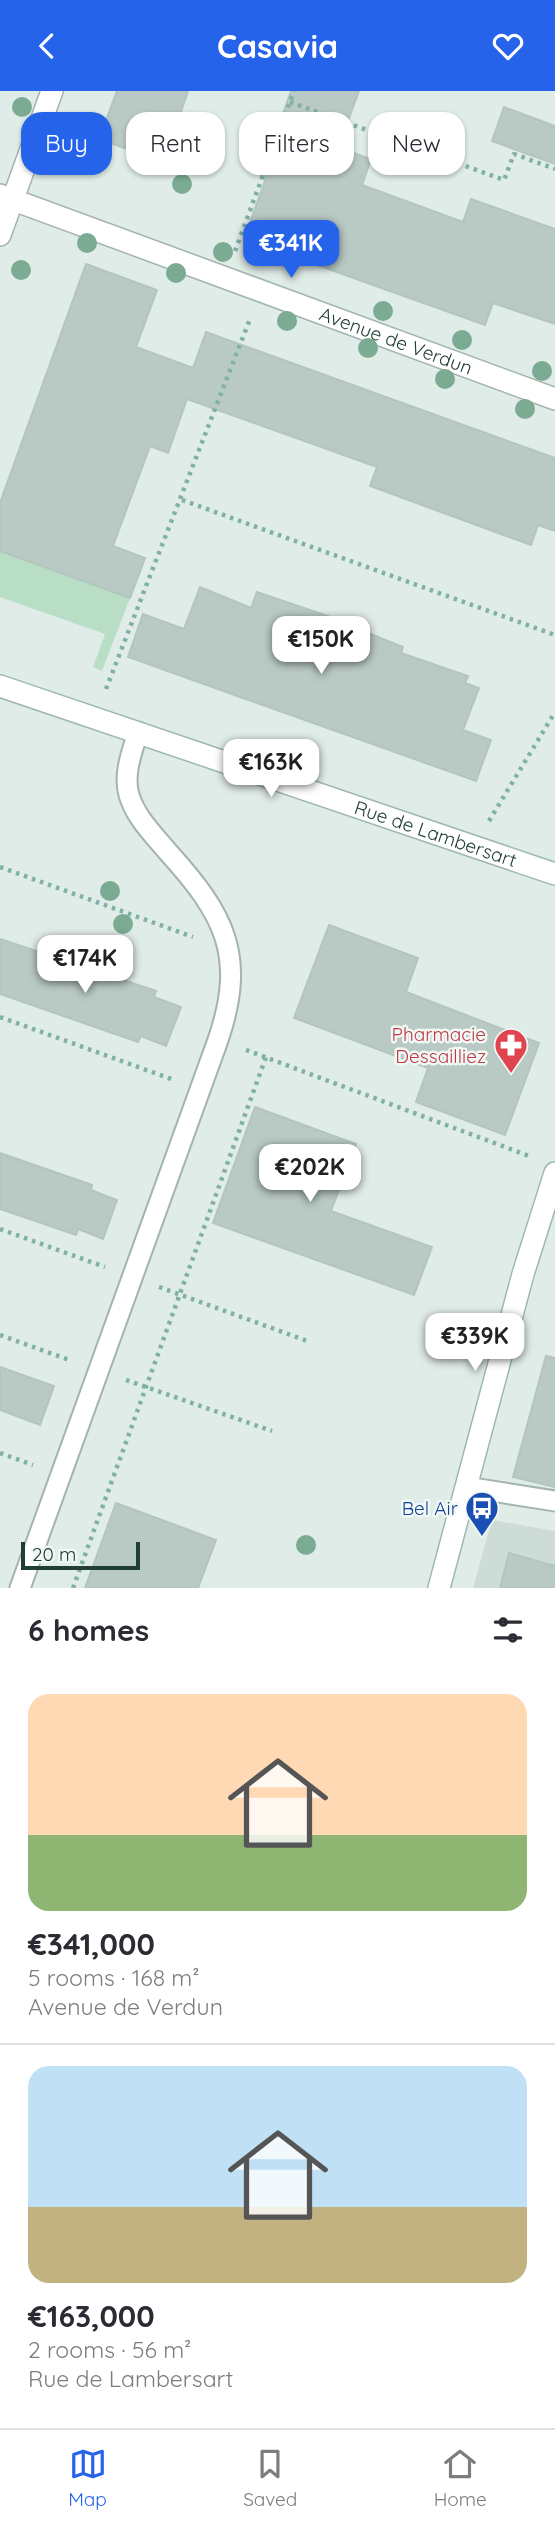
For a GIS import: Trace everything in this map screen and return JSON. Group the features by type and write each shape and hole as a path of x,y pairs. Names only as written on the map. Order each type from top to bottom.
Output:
{"main road":[{"path":"0,235 6,197 52,91"},
{"name":"Avenue de Verdun","path":"6,197 555,399"},
{"name":"Rue de Lambersart","path":"0,686 555,874"},
{"path":"439,1588 527,1260 555,1173"}],"lane":[{"path":"20,1588 218,1040 229,996 227,950 214,907 146,827 133,804 127,772 138,733"},
{"path":"466,1487 555,1501"}],"path":[{"path":"225,278 293,91"},
{"path":"289,102 504,180 514,154 555,169"},
{"path":"94,719 182,500 260,291"},
{"path":"182,500 555,635"},
{"path":"474,846 555,712"},
{"path":"0,867 227,950"},
{"path":"0,1017 182,1083"},
{"path":"218,1040 530,1156"},
{"path":"73,1588 267,1057"},
{"path":"0,1335 272,1431"}],"shaded area":[{"path":"492,1520 555,1531 555,1588 473,1588"}],"green space":[{"path":"0,551 130,598 102,671 93,667 105,634 0,597"}],"building":[{"path":"117,91 188,91 181,112 126,112 126,149 112,144 112,112 109,112"},
{"path":"291,91 359,91 351,112 284,112"},
{"path":"504,107 555,126 555,164 492,141"},
{"path":"354,153 368,158 368,168 362,185 463,222 471,199 555,229 555,324 493,303 485,325 244,239 266,178 261,176 354,175"},
{"path":"86,264 157,290 136,347 193,368 206,332 555,458 555,531 538,525 531,545 370,486 377,467 187,399 168,453 150,446 113,546 145,558 130,598 0,551 0,503"},
{"path":"200,587 251,608 257,592 351,624 403,647 401,653 468,676 465,683 479,688 463,730 491,740 476,781 128,657 143,614 184,629"},
{"path":"329,925 418,958 406,992 539,1043 505,1135 416,1102 428,1068 294,1018"},
{"path":"0,939 156,991 154,997 181,1007 166,1046 141,1036 138,1042 0,994"},
{"path":"255,1107 356,1144 331,1211 432,1247 414,1295 213,1223"},
{"path":"0,1153 92,1185 91,1190 117,1200 103,1239 78,1229 76,1235 0,1209"},
{"path":"546,1356 555,1358 555,1487 513,1477"},
{"path":"0,1367 54,1386 40,1425 0,1410"},
{"path":"116,1503 216,1540 198,1588 85,1588"},
{"path":"509,1553 555,1566 555,1588 500,1588"}],"place":[{"name":"Pharmacie Dessailliez","path":"511,1075"},
{"name":"Bel Air","path":"482,1538"}]}
